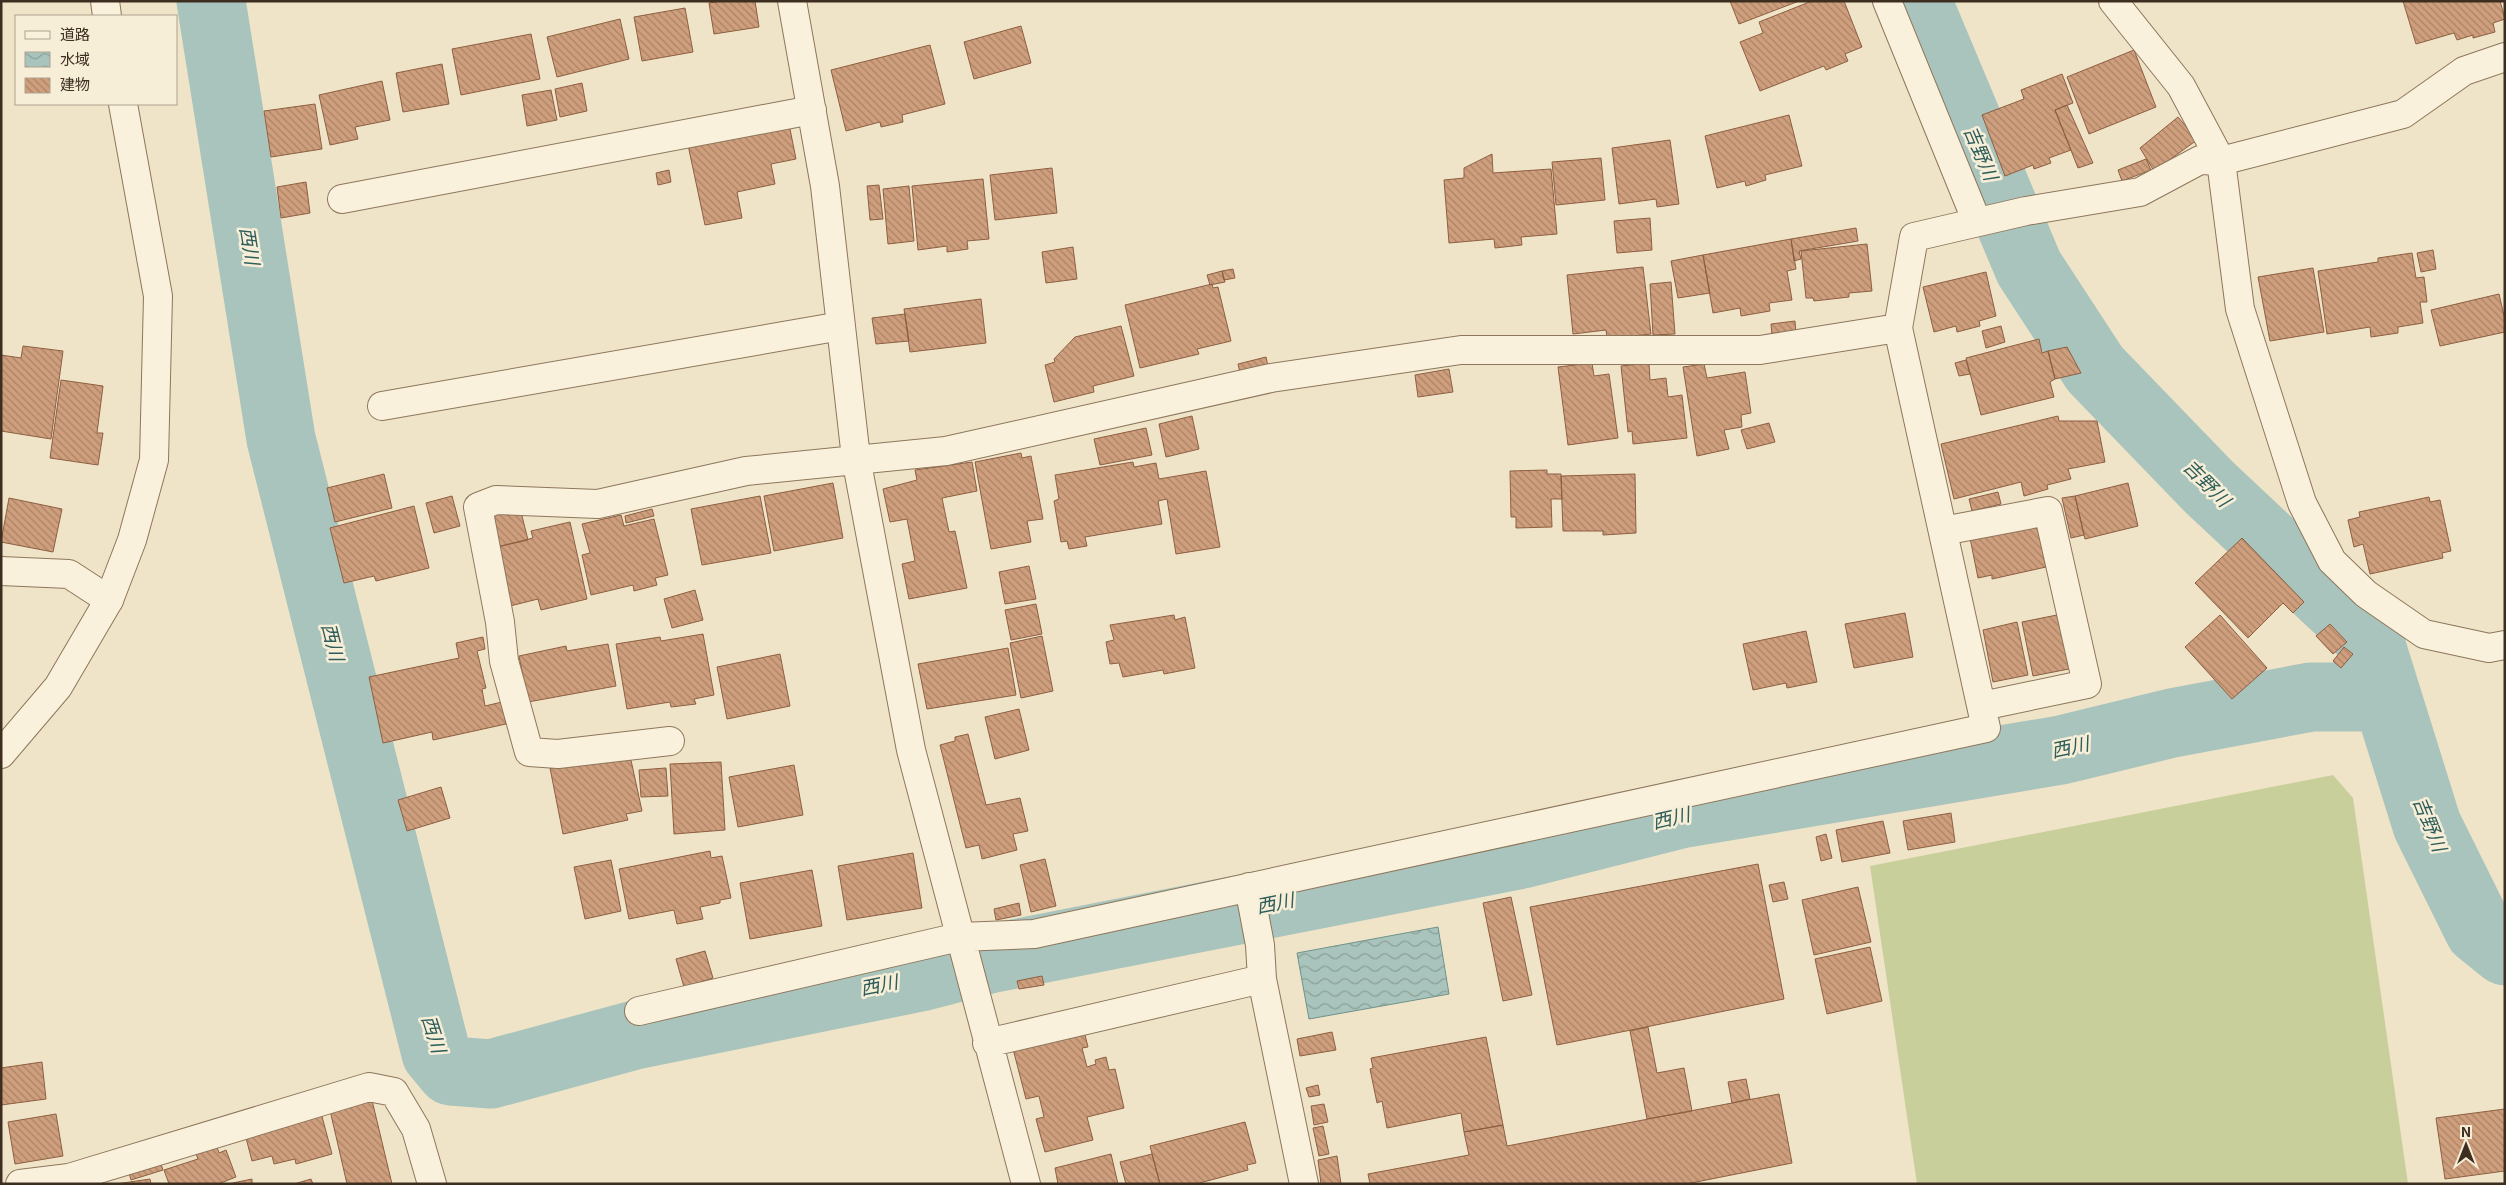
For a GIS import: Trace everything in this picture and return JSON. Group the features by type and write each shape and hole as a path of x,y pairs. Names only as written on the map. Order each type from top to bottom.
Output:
{"street":[{"path":"104,1 107,15"},
{"path":"792,1 825,186 856,458 911,750 1026,1184"},
{"path":"1888,1 1977,222"},
{"path":"2113,1 2180,86 2221,161 2240,308 2302,503 2332,562 2366,594 2424,634 2489,648 2505,645"},
{"path":"639,1011 959,937 1034,934 1986,728 1898,328 1914,237 2026,211 2140,192 2200,160 2221,161 2403,114 2464,71 2505,57"},
{"path":"1,754 58,687 109,600 132,540 154,460 158,296 123,105"},
{"path":"342,199 812,110"},
{"path":"382,406 841,326"},
{"path":"670,741 558,754 529,752 504,661 500,622 478,507 496,500 598,504 746,470 856,458 946,451 1271,378 1461,350 1760,350 1898,328"},
{"path":"1943,531 2048,511 2087,684 1982,706"},
{"path":"1,571 69,574 109,600"},
{"path":"1249,887 1260,945 1262,979 1304,1184"},
{"path":"988,1043 1262,979"},
{"path":"20,1184 69,1178 369,1087 394,1092 416,1129 432,1184"}],"green space":[{"path":"2333,775 2353,798 2408,1184 1917,1184 1870,866"}],"water":[{"path":"1438,927 1449,994 1309,1019 1297,953"}],"building":[{"path":"755,1 759,27 714,34 709,3"},
{"path":"1730,1 1799,1 1739,24"},
{"path":"1812,1 1844,1 1862,47 1845,54 1848,61 1826,70 1824,66 1760,91 1740,42 1763,33 1759,22"},
{"path":"2403,1 2500,1 2505,19 2493,23 2495,32 2473,38 2473,35 2457,40 2454,33 2416,44"},
{"path":"685,8 693,52 642,61 634,17"},
{"path":"620,19 629,59 557,77 547,37"},
{"path":"1021,26 1031,63 974,79 964,42"},
{"path":"531,34 540,79 461,95 452,49"},
{"path":"930,45 945,104 902,115 903,122 881,127 880,122 846,131 831,70"},
{"path":"2134,50 2156,107 2089,134 2067,77"},
{"path":"442,64 449,104 403,112 396,73"},
{"path":"2062,74 2073,103 2055,110 2071,150 2049,158 2051,163 2034,169 2033,165 2005,176 1982,115 2024,99 2021,90"},
{"path":"382,81 390,120 355,127 358,139 330,145 319,95"},
{"path":"582,83 587,111 560,117 555,89"},
{"path":"551,90 557,120 527,126 522,95"},
{"path":"315,104 322,149 271,157 264,111"},
{"path":"2067,105 2093,163 2078,168 2055,110"},
{"path":"1789,115 1802,166 1765,175 1766,180 1746,186 1745,181 1717,188 1705,136"},
{"path":"2178,117 2197,140 2154,171 2140,148"},
{"path":"789,124 796,159 771,164 775,184 737,192 742,218 705,225 688,145"},
{"path":"1670,140 1679,204 1657,207 1656,199 1619,204 1612,148"},
{"path":"1492,154 1493,173 1551,169 1557,234 1521,237 1522,245 1495,248 1494,239 1449,243 1444,180 1464,178 1464,168"},
{"path":"1601,158 1605,200 1556,205 1552,162"},
{"path":"2146,159 2151,170 2122,181 2118,170"},
{"path":"1052,168 1057,213 995,220 990,175"},
{"path":"669,170 671,182 658,185 656,173"},
{"path":"983,179 989,239 967,241 968,249 947,252 947,246 918,250 912,186"},
{"path":"306,182 310,213 281,218 277,187"},
{"path":"879,185 883,219 870,220 867,186"},
{"path":"909,186 914,241 888,244 883,189"},
{"path":"1650,218 1652,250 1617,253 1614,221"},
{"path":"1856,228 1858,241 1799,251 1801,259 1794,261 1791,239"},
{"path":"1791,239 1796,269 1787,271 1792,300 1769,303 1770,311 1741,316 1740,308 1713,313 1703,255"},
{"path":"1867,244 1872,291 1849,293 1849,297 1814,301 1813,298 1806,298 1801,251"},
{"path":"1073,247 1077,279 1046,283 1042,252"},
{"path":"2433,250 2436,269 2421,272 2417,253"},
{"path":"2412,253 2416,278 2424,277 2427,302 2420,302 2423,323 2398,327 2398,333 2371,337 2370,327 2327,334 2318,271 2378,262 2378,258"},
{"path":"1703,255 1710,293 1678,298 1671,261"},
{"path":"1643,267 1651,334 1607,339 1606,330 1573,334 1567,275"},
{"path":"2313,268 2324,332 2270,341 2258,277"},
{"path":"1233,269 1235,278 1224,280 1222,271"},
{"path":"1222,271 1225,282 1210,285 1207,275"},
{"path":"1986,272 1996,316 1979,321 1980,326 1957,332 1956,326 1934,332 1923,287"},
{"path":"1671,282 1675,334 1653,335 1650,284"},
{"path":"1212,284 1213,288 1218,287 1231,341 1197,349 1199,354 1140,368 1125,305"},
{"path":"2499,294 2505,320 2505,332 2440,346 2431,310"},
{"path":"981,299 986,343 910,352 904,309"},
{"path":"905,314 909,341 876,344 872,318"},
{"path":"1795,321 1796,334 1772,335 1771,324"},
{"path":"1121,326 1134,376 1093,386 1094,392 1054,402 1045,365 1055,362 1054,359 1075,337"},
{"path":"2001,326 2005,342 1986,348 1982,331"},
{"path":"2039,339 2042,353 2048,351 2055,379 2050,382 2054,397 1981,415 1966,358"},
{"path":"23,346 63,351 51,439 1,431 1,355 21,358"},
{"path":"2067,347 2081,373 2055,379 2048,351"},
{"path":"1266,357 1269,371 1241,377 1238,364"},
{"path":"1966,360 1970,374 1959,376 1955,363"},
{"path":"1592,363 1594,376 1609,374 1618,438 1568,445 1558,367"},
{"path":"1649,363 1650,380 1666,378 1668,397 1682,395 1687,438 1633,444 1632,431 1628,432 1621,366"},
{"path":"1704,364 1707,378 1745,372 1751,413 1741,415 1742,427 1724,430 1729,449 1697,456 1683,367"},
{"path":"1449,369 1453,392 1418,397 1415,375"},
{"path":"61,380 103,386 97,433 103,433 98,465 50,458"},
{"path":"1192,416 1199,449 1166,457 1159,424"},
{"path":"2058,416 2059,421 2097,421 2105,462 2068,469 2071,479 2047,485 2048,489 2024,496 2021,482 1954,499 1941,444"},
{"path":"1769,423 1775,442 1747,449 1741,430"},
{"path":"1146,428 1152,455 1100,465 1094,439"},
{"path":"1021,453 1022,458 1031,456 1043,519 1027,521 1031,542 991,549 975,462"},
{"path":"972,462 977,491 942,498 949,532 955,531 967,588 909,599 902,564 915,561 907,519 890,522 883,489 917,480 915,470"},
{"path":"1133,462 1134,467 1156,463 1159,479 1206,471 1220,547 1176,554 1167,499 1158,501 1162,524 1085,537 1087,546 1069,549 1067,541 1061,542 1054,501 1059,499 1055,475"},
{"path":"1547,470 1547,474 1561,474 1562,499 1551,499 1552,527 1516,528 1516,517 1511,517 1510,471"},
{"path":"384,474 392,508 335,522 327,488"},
{"path":"1635,474 1636,533 1603,535 1603,531 1563,531 1561,476"},
{"path":"833,483 843,538 774,551 764,496"},
{"path":"2128,483 2138,526 2085,539 2075,496"},
{"path":"1998,492 2001,504 1972,511 1969,499"},
{"path":"452,496 460,526 434,533 426,503"},
{"path":"760,496 771,553 702,565 691,509"},
{"path":"2075,496 2084,535 2071,538 2062,498"},
{"path":"2429,497 2430,502 2440,500 2451,551 2442,553 2443,558 2370,574 2363,544 2354,547 2348,520 2360,517 2359,512"},
{"path":"9,498 62,509 53,552 1,542"},
{"path":"414,506 429,568 376,581 374,576 344,583 330,528"},
{"path":"497,509 508,515 521,512 528,540 497,547 489,517"},
{"path":"652,509 654,516 626,523 625,516"},
{"path":"621,515 624,526 654,519 668,575 655,578 657,585 634,591 633,585 591,595 582,555 590,553 582,524"},
{"path":"570,522 587,599 541,610 538,599 510,606 497,547 533,538 531,531"},
{"path":"2037,524 2046,567 1992,579 1992,575 1978,578 1970,538"},
{"path":"2242,538 2304,602 2293,613 2283,603 2248,638 2195,583"},
{"path":"1029,566 1036,599 1005,604 999,572"},
{"path":"695,590 703,620 672,628 664,599"},
{"path":"1036,604 1042,634 1011,640 1005,610"},
{"path":"1905,613 1913,657 1854,668 1845,624"},
{"path":"2062,614 2074,668 2033,676 2022,622"},
{"path":"1174,615 1175,620 1185,617 1195,668 1164,674 1163,670 1123,677 1119,663 1110,664 1106,642 1114,640 1110,625"},
{"path":"2220,615 2267,668 2232,699 2185,647"},
{"path":"2017,622 2028,675 1993,682 1983,630"},
{"path":"2330,624 2347,642 2333,654 2316,636"},
{"path":"1806,631 1817,682 1787,688 1786,683 1753,690 1743,644"},
{"path":"703,634 714,695 694,699 696,704 671,707 670,702 627,709 616,644 660,637 661,641"},
{"path":"1042,636 1053,691 1021,698 1010,643"},
{"path":"483,637 485,649 477,651 486,688 482,689 485,706 502,702 506,724 433,740 432,732 383,743 369,677 459,658 456,643"},
{"path":"608,644 616,686 528,702 519,656 566,646 567,651"},
{"path":"2344,647 2353,654 2341,668 2333,661"},
{"path":"1008,648 1016,695 927,709 918,664"},
{"path":"780,654 790,706 727,719 717,667"},
{"path":"1019,709 1029,750 995,759 985,717"},
{"path":"968,734 986,805 1020,798 1028,831 1013,834 1017,850 982,859 979,845 966,848 940,745 955,741 955,737"},
{"path":"629,751 642,811 626,814 628,820 563,834 550,768"},
{"path":"721,762 725,830 674,834 670,764"},
{"path":"794,765 803,815 738,827 729,777"},
{"path":"666,768 668,796 641,797 639,770"},
{"path":"441,787 450,818 407,831 398,800"},
{"path":"1951,813 1955,842 1908,850 1903,821"},
{"path":"1883,821 1890,853 1842,862 1836,830"},
{"path":"1826,834 1832,858 1821,861 1816,837"},
{"path":"710,851 711,858 722,856 731,898 720,900 720,903 700,907 703,919 677,924 674,910 629,919 619,869"},
{"path":"913,853 922,908 847,920 838,866"},
{"path":"1045,859 1056,906 1031,912 1020,865"},
{"path":"611,860 621,911 585,919 574,867"},
{"path":"1758,864 1784,999 1557,1045 1530,907"},
{"path":"812,870 822,926 750,939 740,883"},
{"path":"1784,882 1788,899 1773,902 1769,885"},
{"path":"1858,887 1871,942 1814,955 1802,900"},
{"path":"1511,897 1532,995 1503,1001 1483,903"},
{"path":"1019,903 1021,915 996,920 994,909"},
{"path":"1870,947 1882,1001 1827,1014 1815,959"},
{"path":"705,951 713,978 684,987 676,959"},
{"path":"1042,976 1044,985 1019,989 1017,981"},
{"path":"1083,1027 1088,1047 1082,1048 1087,1067 1096,1064 1095,1060 1106,1057 1109,1070 1115,1069 1124,1108 1087,1117 1093,1140 1045,1152 1036,1119 1044,1117 1039,1096 1026,1099 1012,1045"},
{"path":"1648,1027 1657,1073 1684,1068 1692,1111 1647,1119 1630,1031"},
{"path":"1332,1032 1336,1050 1300,1056 1297,1039"},
{"path":"1486,1037 1503,1125 1464,1132 1461,1113 1387,1128 1382,1101 1377,1103 1370,1069 1373,1068 1371,1058"},
{"path":"42,1062 46,1099 1,1105 1,1068"},
{"path":"1746,1079 1750,1099 1732,1103 1728,1082"},
{"path":"1318,1085 1320,1095 1309,1097 1306,1088"},
{"path":"1779,1094 1792,1163 1686,1184 1370,1184 1368,1174 1469,1155 1464,1132 1503,1125 1507,1146"},
{"path":"371,1096 392,1184 347,1184 329,1106"},
{"path":"1324,1104 1328,1122 1314,1125 1311,1106"},
{"path":"320,1109 332,1154 296,1164 295,1159 274,1164 272,1156 252,1161 245,1134"},
{"path":"2505,1109 2505,1171 2445,1179 2436,1118"},
{"path":"56,1114 63,1156 15,1164 8,1122"},
{"path":"1245,1122 1256,1163 1247,1165 1248,1170 1196,1184 1160,1184 1150,1146"},
{"path":"1323,1126 1329,1154 1319,1156 1313,1128"},
{"path":"216,1144 219,1153 226,1150 236,1177 218,1184 169,1184 164,1170 198,1159 195,1151"},
{"path":"1111,1154 1118,1184 1058,1184 1055,1168"},
{"path":"1152,1154 1160,1184 1126,1184 1120,1162"},
{"path":"158,1156 163,1170 131,1180 127,1166"},
{"path":"1337,1156 1341,1184 1321,1184 1318,1160"},
{"path":"150,1179 151,1184 116,1184"},
{"path":"252,1179 252,1184 228,1184"},
{"path":"311,1179 313,1184 294,1184"}],"waterway":[{"name":"西川","path":"211,1 281,439 436,1053 451,1071 491,1074 635,1035 920,977 989,959 1522,854 1680,814 2061,750 2172,723 2311,697 2387,697"},
{"name":"吉野川","path":"1917,1 2029,268 2095,369 2209,487 2368,636 2427,825 2479,930 2505,951"}]}
